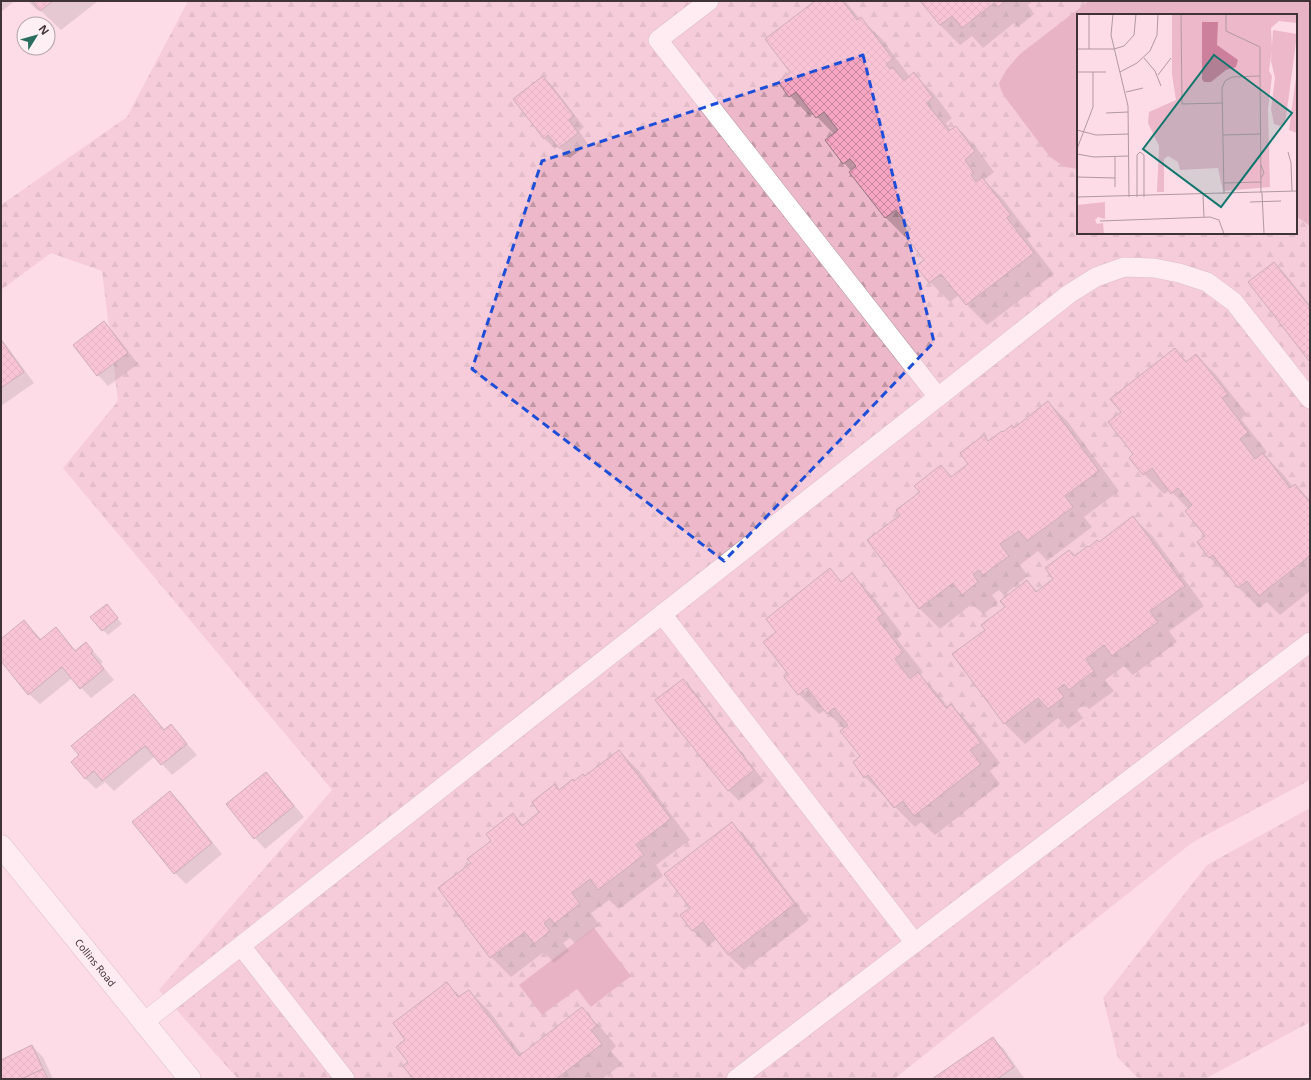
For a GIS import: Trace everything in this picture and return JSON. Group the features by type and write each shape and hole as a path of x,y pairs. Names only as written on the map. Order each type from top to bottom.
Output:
{"street":[{"name":"Collins Road","path":"1,846 190,1079"}],"lane":[{"path":"709,1 658,40 938,397"},
{"path":"144,1022 938,397 1070,294 1096,277 1124,267 1160,269 1179,273 1207,282 1234,302 1310,399"},
{"path":"662,614 915,943"},
{"path":"736,1079 1310,642"},
{"path":"241,946 345,1079"}],"highlighted area":[{"path":"863,55 934,342 724,561 472,369 542,161"}],"green space":[{"path":"188,1 1310,1 1310,780 1193,842 894,1079 238,1079 159,990 332,790 63,468 118,401 102,271 51,253 1,290 1,205 127,117"},
{"path":"1310,808 1310,1022 1205,1079 1139,1079 1118,1058 1103,998 1207,865"}],"shaded area":[{"path":"1089,1 1310,1 1310,226 1297,217 1297,14 1077,14 1077,169 1065,167 1050,157 1001,90 999,83 1007,69 1020,54"},
{"path":"594,928 631,976 591,1007 577,989 542,1015 519,985"}],"building":[{"path":"32,1 53,1 40,11"},
{"path":"815,1 843,1 857,20 861,17 893,59 886,64 890,69 893,67 904,81 914,72 933,98 926,103 949,131 956,126 975,151 965,160 974,173 971,175 976,182 982,177 1011,215 1007,218 1034,253 966,305 941,274 929,283 916,266 924,260 904,234 911,229 896,210 885,218 849,172 856,166 850,159 843,164 825,140 838,130 824,112 816,118 796,92 789,97 778,82 790,72 765,39"},
{"path":"920,1 1006,1 998,7 994,3 962,28 952,16 940,25"},
{"path":"543,76 574,116 569,120 578,133 559,148 548,135 544,139 513,99"},
{"path":"1274,262 1310,307 1310,362 1248,282"},
{"path":"104,321 128,353 97,376 73,345"},
{"path":"1,340 24,372 1,388"},
{"path":"1175,348 1186,362 1196,354 1228,394 1222,398 1248,432 1240,439 1255,459 1263,453 1290,488 1295,484 1310,503 1310,556 1259,596 1247,581 1238,588 1213,555 1209,558 1197,542 1205,536 1185,511 1192,505 1178,488 1171,494 1152,468 1143,475 1129,458 1133,454 1108,422 1121,412 1110,399"},
{"path":"1048,401 1099,471 1065,496 1073,507 1027,541 1019,531 1000,544 1009,556 983,575 979,570 973,574 978,582 962,595 953,583 919,609 867,540 900,515 896,510 920,492 914,486 941,465 951,477 968,464 960,453 984,435 988,441 1012,425 1014,428"},
{"path":"1133,516 1185,586 1150,611 1158,622 1112,656 1104,645 1086,659 1094,671 1069,690 1064,684 1058,689 1064,697 1048,709 1038,698 1004,724 952,654 985,630 981,625 1005,607 1000,601 1027,580 1036,592 1053,579 1045,568 1069,550 1074,556 1097,540 1099,542"},
{"path":"830,568 841,582 852,573 883,614 877,618 903,652 895,659 910,679 918,672 946,708 951,704 981,743 970,750 981,764 914,816 903,801 894,808 868,775 864,778 853,762 860,756 840,731 848,725 834,708 827,714 807,688 798,695 784,677 788,674 763,642 776,632 766,619"},
{"path":"107,604 118,618 102,631 90,617"},
{"path":"24,620 40,640 56,627 75,651 86,642 93,651 91,653 104,669 80,689 62,667 28,695 1,661 1,639"},
{"path":"683,679 754,770 728,791 655,700"},
{"path":"134,694 164,730 171,724 187,744 161,765 145,746 102,781 94,771 85,779 71,762 79,755 71,746"},
{"path":"619,750 671,819 636,845 644,855 598,890 590,879 572,893 580,904 554,924 550,918 544,923 550,931 534,944 525,932 490,958 438,888 471,863 467,859 491,841 486,834 513,813 522,826 539,812 532,802 555,784 559,790 573,779 574,781 583,774 585,776"},
{"path":"266,772 294,806 254,839 226,804"},
{"path":"170,791 212,843 174,874 132,822"},
{"path":"732,822 795,904 728,955 703,922 692,931 680,915 690,908 664,874"},
{"path":"447,982 458,997 469,990 519,1056 582,1007 597,1026 591,1030 602,1044 556,1079 413,1079 403,1066 408,1062 396,1047 405,1040 393,1023"},
{"path":"993,1037 1014,1067 997,1079 932,1079"},
{"path":"32,1045 43,1069 21,1079 1,1079 1,1060"},
{"path":"43,1069 48,1079 21,1079"}]}
